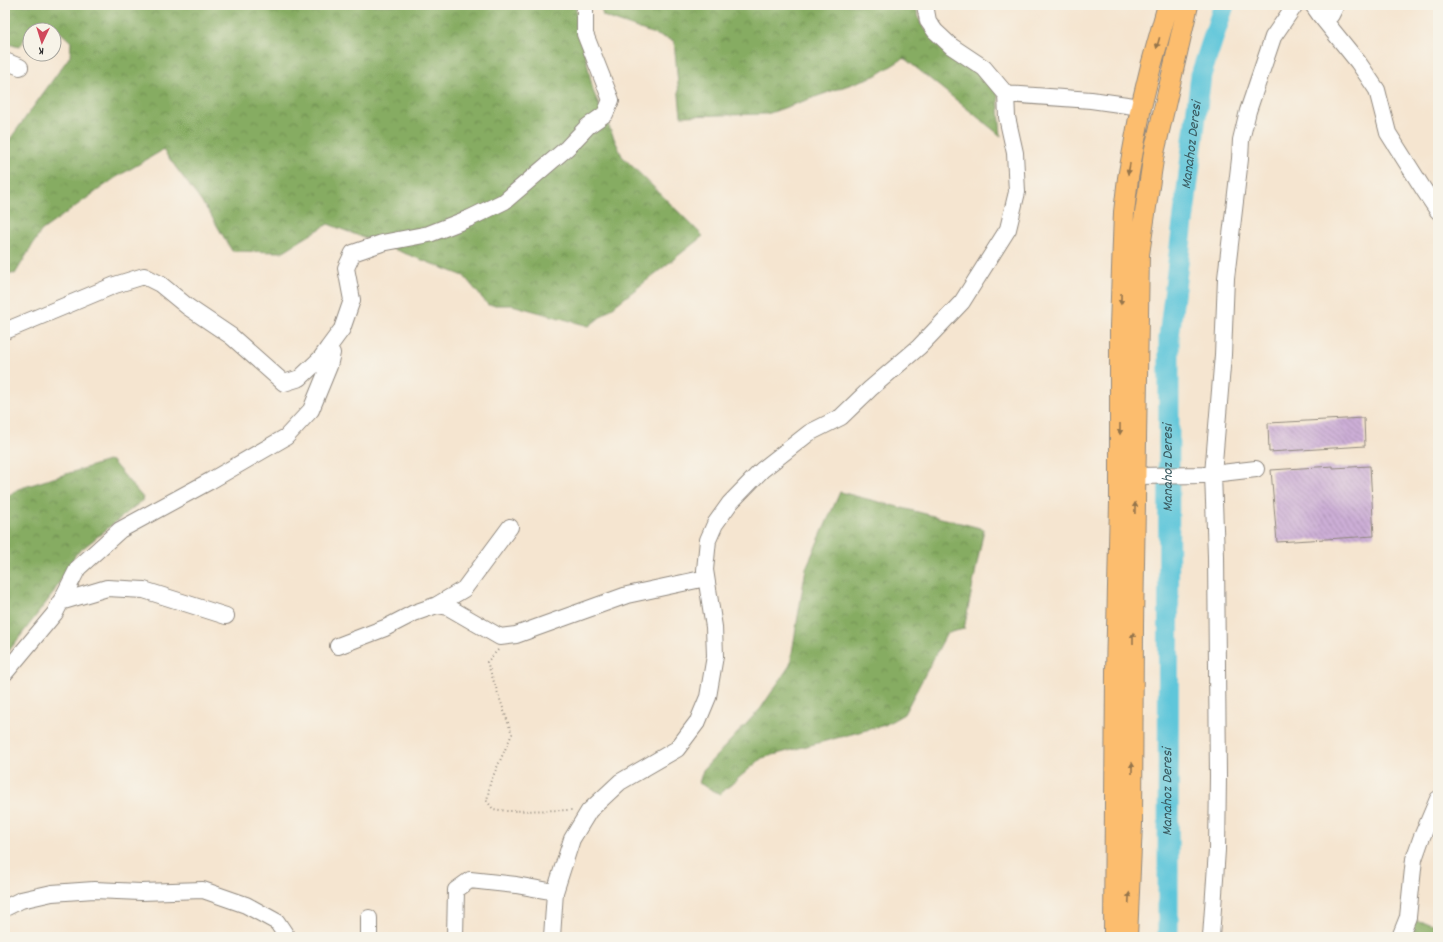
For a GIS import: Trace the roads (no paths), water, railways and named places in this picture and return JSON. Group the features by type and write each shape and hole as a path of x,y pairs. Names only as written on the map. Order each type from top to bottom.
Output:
{"main road":[{"path":"1114,937 1122,260 1128,178 1141,107 1168,5"},
{"path":"1127,937 1132,824 1140,476 1139,254 1154,153 1188,5"}],"street":[{"path":"5,331 115,285 144,276 160,284 188,307 230,336 284,383 300,378 321,358 342,329 352,300 346,268 353,253 382,243 429,234 470,218 505,201 568,148 588,126 605,114 611,100 585,34 585,5"},
{"path":"552,937 556,892 572,839 589,811 620,782 677,750 698,721 708,697 715,656 714,627 705,570 708,540 715,524 730,503 762,470 809,433 841,417 870,389 919,347 962,302 1008,229 1017,192 1015,153 1007,117 1006,94 984,68 950,46 935,31 928,21 926,5"},
{"path":"1211,937 1217,850 1218,776 1216,556 1208,474 1223,355 1226,278 1241,140 1248,111 1273,37 1295,5"},
{"path":"1316,10 1331,15 1336,5"},
{"path":"1316,10 1358,62 1377,90 1388,132 1438,211"},
{"path":"5,61 20,67"},
{"path":"1006,94 1091,100 1141,107"},
{"path":"5,673 55,613 78,568 120,530 210,481 286,437 311,410 329,366 332,353 328,348"},
{"path":"1140,476 1208,474 1256,469"},
{"path":"338,646 386,628 414,613 437,605 464,589 510,527"},
{"path":"437,605 448,607 500,637 516,634 627,595 706,578"},
{"path":"60,602 107,588 144,590 226,616"},
{"path":"1400,937 1408,917 1414,859 1420,839 1438,799"},
{"path":"454,937 456,890 470,880 516,885 556,892"},
{"path":"5,908 21,900 52,893 94,890 140,892 203,890 246,905 278,922 287,937"},
{"path":"369,918 369,937"}],"waterway":[{"name":"Manahoz Deresi","path":"1168,937 1169,337 1201,75 1224,5"}]}
